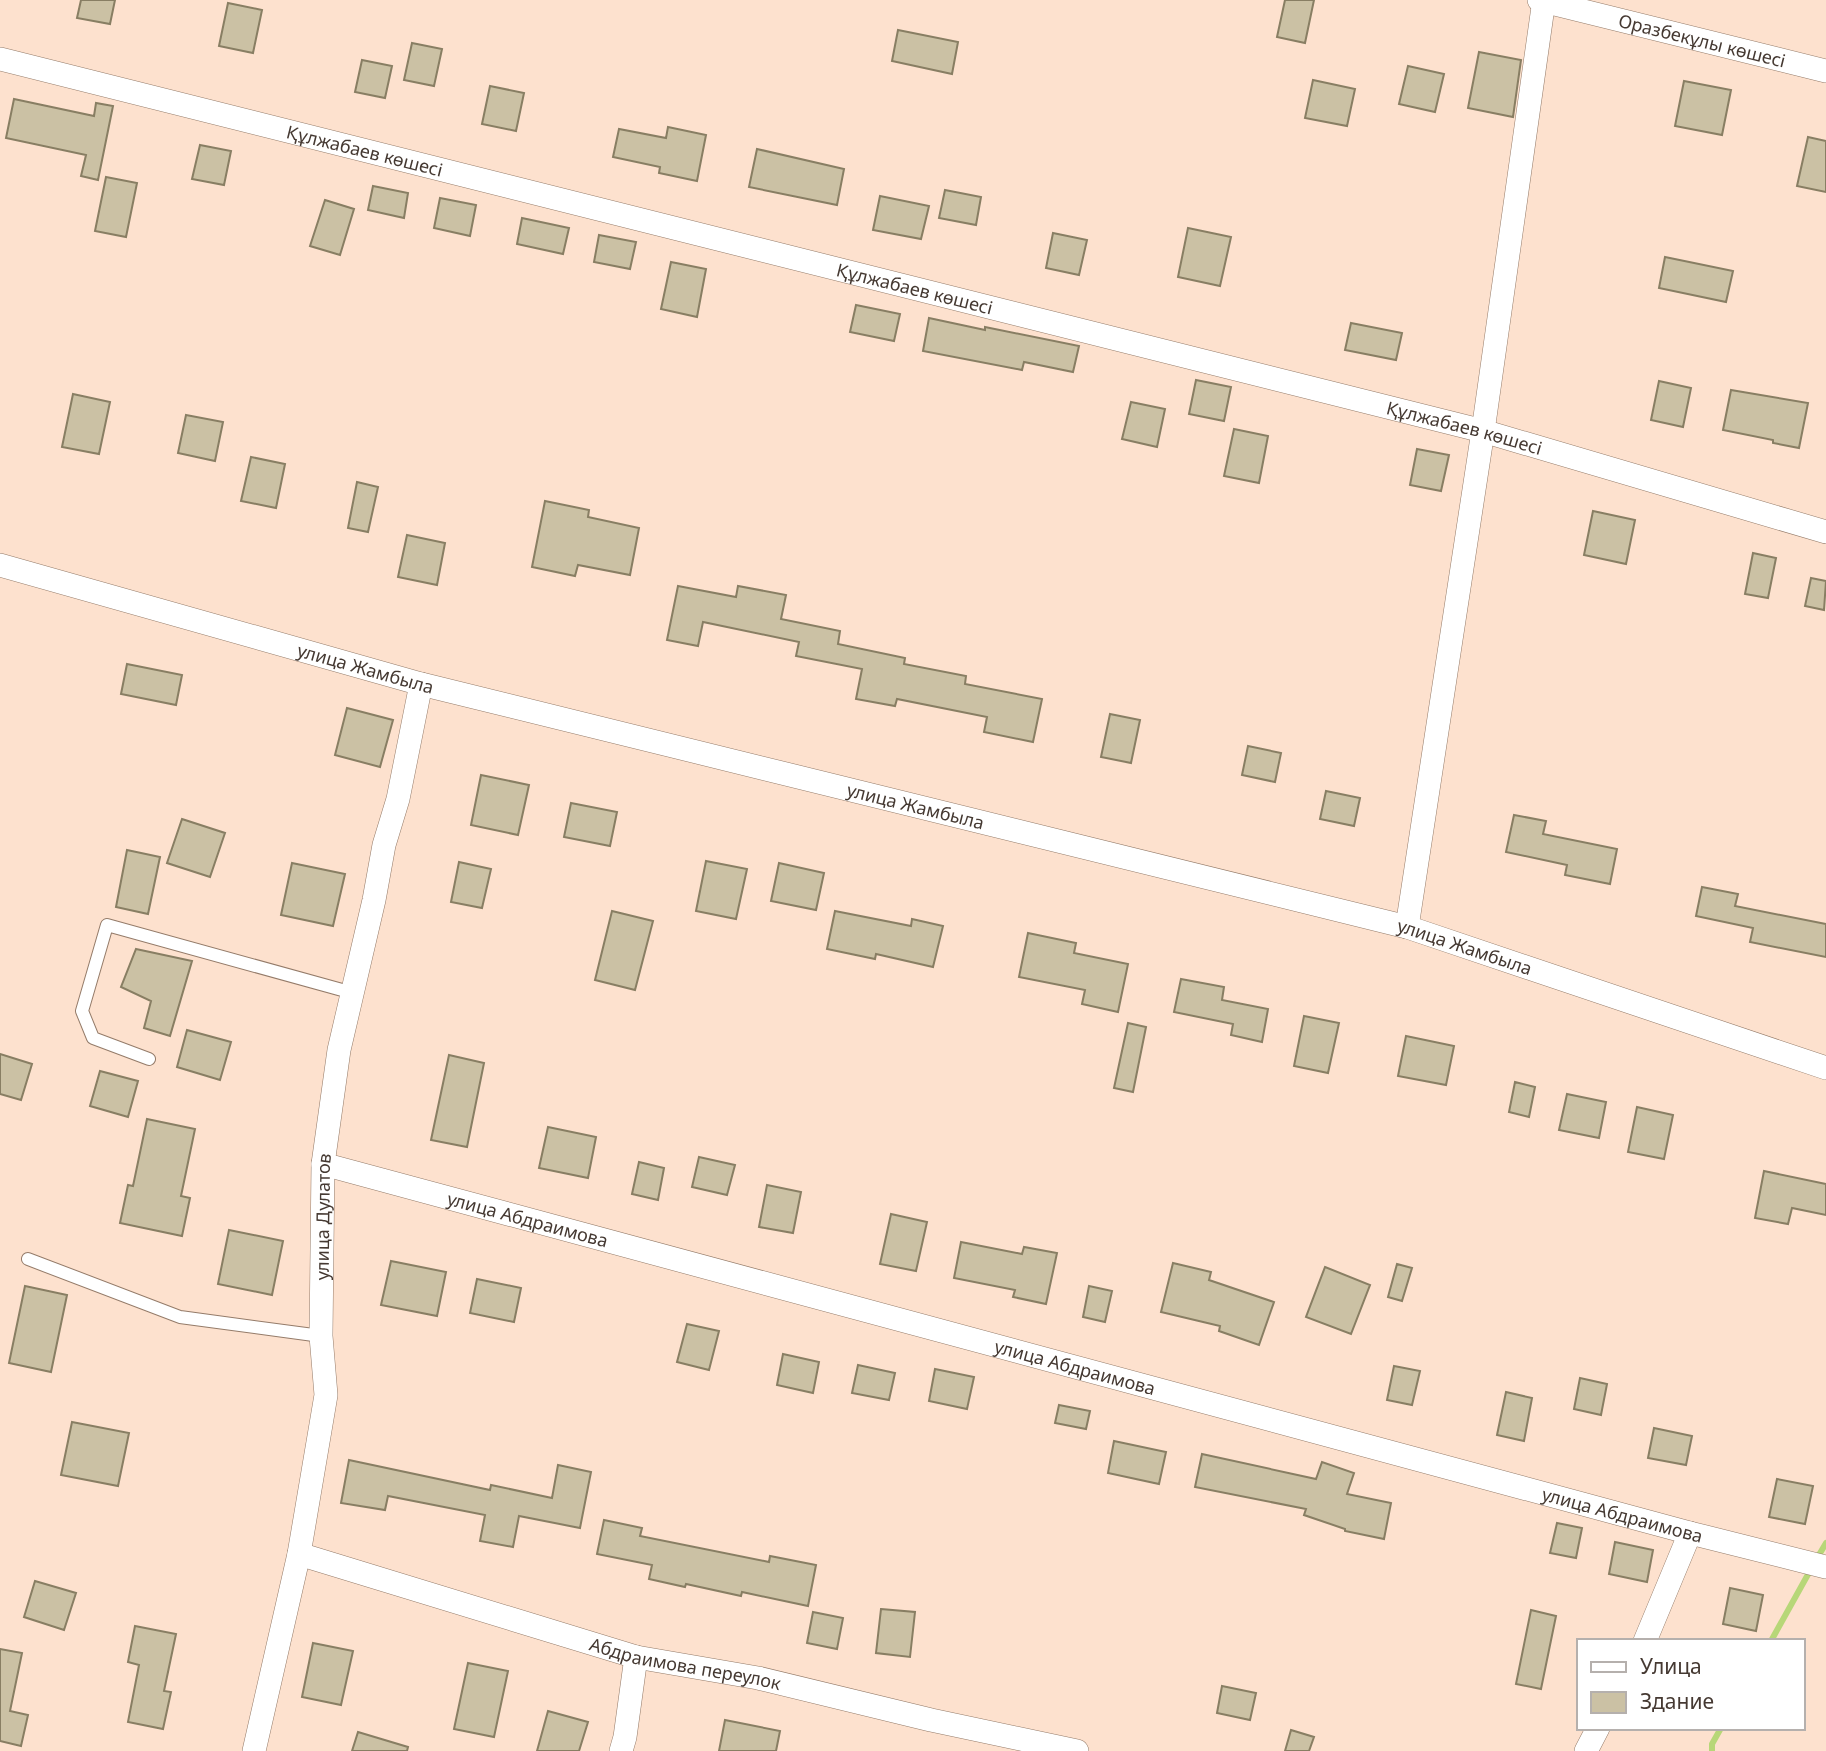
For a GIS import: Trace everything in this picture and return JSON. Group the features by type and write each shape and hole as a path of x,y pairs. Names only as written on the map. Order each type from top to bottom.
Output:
{"street":[{"name":"Оразбекұлы көшесі","path":"1542,0 1826,71"},
{"path":"1407,927 1483,430 1542,0"},
{"name":"Құлжабаев көшесі","path":"0,59 1483,430 1826,532"},
{"name":"улица Жамбыла","path":"0,565 421,684 1407,927 1826,1069"},
{"name":"улица Дулатов","path":"254,1751 299,1554 326,1395 321,1336 323,1164 340,1050 384,845 398,799 421,684"},
{"name":"улица Абдраимова","path":"323,1164 1690,1533 1826,1567"},
{"path":"1646,1639 1690,1533"},
{"name":"Абдраимова переулок","path":"299,1554 636,1657 758,1678 931,1720 1077,1751"},
{"path":"621,1751 636,1657"},
{"path":"1586,1751 1597,1730"}],"lane":[{"path":"149,1059 93,1038 82,1011 107,925 353,993"},
{"path":"28,1259 180,1317 321,1336"}],"building":[{"path":"81,0 115,0 110,24 77,18"},
{"path":"1285,0 1314,0 1305,43 1277,37"},
{"path":"228,3 262,10 253,53 219,46"},
{"path":"898,30 958,42 952,74 892,61"},
{"path":"412,43 442,49 434,86 404,80"},
{"path":"1479,52 1521,60 1513,117 1468,108"},
{"path":"362,60 392,66 385,98 355,92"},
{"path":"1408,66 1444,74 1435,112 1399,104"},
{"path":"1313,80 1355,89 1347,126 1305,118"},
{"path":"1684,81 1731,90 1722,135 1675,126"},
{"path":"490,86 524,93 516,131 482,124"},
{"path":"14,99 94,116 96,103 113,106 98,180 81,176 86,155 6,138"},
{"path":"668,127 706,135 697,181 659,173 660,167 613,157 619,129 666,138"},
{"path":"1808,137 1826,141 1826,192 1797,186"},
{"path":"200,145 231,151 224,185 192,179"},
{"path":"757,149 844,169 837,205 749,187"},
{"path":"106,177 137,183 126,237 95,231"},
{"path":"373,186 408,193 404,218 368,210"},
{"path":"945,190 981,197 976,225 939,218"},
{"path":"880,196 929,206 921,239 873,230"},
{"path":"440,198 476,205 470,236 434,228"},
{"path":"325,200 354,209 340,255 310,246"},
{"path":"522,218 569,228 563,254 517,244"},
{"path":"1188,228 1231,237 1220,286 1178,277"},
{"path":"1053,233 1087,240 1079,275 1046,268"},
{"path":"599,235 636,242 630,269 594,262"},
{"path":"1665,257 1733,271 1726,302 1659,288"},
{"path":"671,262 706,269 697,317 661,309"},
{"path":"856,305 900,314 894,341 850,332"},
{"path":"929,318 1079,346 1073,372 1024,362 1022,370 923,351"},
{"path":"1351,323 1402,333 1396,360 1345,350"},
{"path":"1196,380 1231,387 1224,421 1189,414"},
{"path":"1659,381 1691,388 1683,427 1651,420"},
{"path":"1731,390 1808,403 1799,448 1723,430"},
{"path":"73,394 110,402 99,454 62,447"},
{"path":"1131,402 1165,409 1157,447 1122,439"},
{"path":"186,415 223,422 215,461 178,453"},
{"path":"1234,429 1268,436 1259,483 1224,476"},
{"path":"1417,449 1449,455 1441,491 1410,485"},
{"path":"251,457 285,464 276,508 241,501"},
{"path":"357,482 378,487 368,532 348,528"},
{"path":"545,501 589,510 588,517 639,528 630,575 578,565 575,576 532,567"},
{"path":"1593,511 1635,520 1626,564 1584,555"},
{"path":"407,535 445,543 437,585 398,577"},
{"path":"1753,553 1776,558 1768,598 1745,594"},
{"path":"1811,578 1826,581 1824,610 1805,606"},
{"path":"678,586 736,597 738,586 786,595 781,619 840,631 838,644 905,658 904,664 966,676 965,684 1042,699 1033,742 984,732 987,717 897,699 895,706 856,699 862,669 796,656 799,642 703,622 698,646 667,640"},
{"path":"127,664 182,675 176,705 121,694"},
{"path":"347,708 393,720 380,767 335,755"},
{"path":"1110,714 1140,720 1131,763 1101,757"},
{"path":"1248,746 1281,753 1275,782 1242,775"},
{"path":"481,775 529,785 518,835 471,825"},
{"path":"1326,791 1360,798 1354,826 1320,819"},
{"path":"571,803 617,812 610,846 564,837"},
{"path":"1514,815 1546,821 1543,834 1617,849 1610,884 1565,875 1567,865 1506,852"},
{"path":"182,819 225,833 210,877 167,863"},
{"path":"127,850 160,857 148,914 116,907"},
{"path":"706,861 747,869 736,919 696,911"},
{"path":"459,862 491,869 482,908 451,902"},
{"path":"292,863 345,874 333,926 281,915"},
{"path":"779,863 824,873 816,910 771,901"},
{"path":"1702,887 1738,894 1735,906 1826,924 1826,957 1750,942 1753,928 1696,916"},
{"path":"612,911 653,921 635,990 595,980"},
{"path":"835,911 911,926 912,919 943,926 933,967 876,954 875,959 827,949"},
{"path":"1028,933 1076,943 1074,953 1128,964 1118,1012 1082,1004 1085,990 1019,977"},
{"path":"136,949 192,961 170,1036 144,1028 151,1001 121,987"},
{"path":"1181,979 1224,987 1222,1000 1268,1009 1262,1042 1231,1035 1233,1024 1174,1012"},
{"path":"1304,1016 1339,1023 1328,1073 1294,1066"},
{"path":"1128,1023 1146,1027 1133,1092 1114,1088"},
{"path":"187,1030 231,1042 220,1080 177,1067"},
{"path":"1406,1036 1454,1046 1446,1085 1398,1076"},
{"path":"0,1054 32,1064 21,1100 0,1094"},
{"path":"449,1055 484,1063 467,1147 431,1140"},
{"path":"100,1071 138,1081 128,1117 90,1106"},
{"path":"1515,1082 1535,1087 1529,1117 1509,1112"},
{"path":"1567,1094 1606,1102 1599,1138 1559,1130"},
{"path":"1637,1107 1673,1115 1664,1159 1628,1152"},
{"path":"147,1119 195,1129 181,1196 190,1198 182,1236 120,1223 128,1185 133,1186"},
{"path":"548,1127 596,1137 588,1178 539,1168"},
{"path":"699,1157 735,1165 727,1195 692,1187"},
{"path":"639,1162 664,1168 658,1200 632,1194"},
{"path":"1764,1171 1826,1184 1826,1215 1792,1208 1788,1224 1755,1218"},
{"path":"767,1185 801,1192 793,1233 759,1227"},
{"path":"891,1214 927,1222 916,1271 880,1264"},
{"path":"229,1230 283,1241 272,1295 218,1284"},
{"path":"961,1242 1022,1254 1024,1247 1057,1253 1046,1304 1013,1297 1015,1290 954,1278"},
{"path":"391,1261 446,1272 437,1316 381,1305"},
{"path":"1173,1263 1211,1272 1209,1280 1274,1302 1259,1345 1219,1331 1220,1326 1161,1312"},
{"path":"1397,1264 1412,1268 1402,1301 1388,1297"},
{"path":"1325,1267 1370,1285 1351,1334 1306,1317"},
{"path":"477,1279 521,1288 514,1322 470,1313"},
{"path":"25,1286 67,1295 51,1372 9,1363"},
{"path":"1089,1286 1112,1291 1105,1322 1083,1317"},
{"path":"687,1324 719,1331 709,1370 677,1362"},
{"path":"783,1354 819,1362 813,1393 777,1385"},
{"path":"858,1365 895,1373 889,1400 852,1393"},
{"path":"1394,1366 1420,1371 1412,1405 1387,1400"},
{"path":"935,1369 974,1377 967,1409 929,1401"},
{"path":"1580,1378 1607,1384 1601,1415 1574,1409"},
{"path":"1506,1392 1532,1398 1524,1441 1497,1435"},
{"path":"1059,1405 1090,1411 1086,1429 1055,1423"},
{"path":"72,1422 129,1433 118,1486 61,1475"},
{"path":"1654,1428 1692,1436 1686,1465 1648,1458"},
{"path":"1114,1441 1166,1452 1159,1484 1108,1473"},
{"path":"1202,1454 1316,1479 1322,1462 1354,1473 1347,1494 1391,1503 1384,1539 1345,1531 1304,1515 1306,1509 1195,1487"},
{"path":"349,1460 490,1490 491,1485 552,1498 558,1465 591,1472 580,1528 519,1516 513,1547 480,1541 485,1515 388,1496 385,1510 341,1503"},
{"path":"1777,1479 1813,1486 1805,1524 1769,1517"},
{"path":"604,1520 642,1528 640,1536 769,1562 770,1556 816,1565 808,1606 742,1592 741,1596 649,1579 652,1565 597,1554"},
{"path":"1557,1523 1582,1528 1576,1558 1550,1553"},
{"path":"1615,1542 1653,1550 1647,1582 1609,1574"},
{"path":"35,1581 76,1593 64,1630 24,1617"},
{"path":"1730,1588 1763,1595 1756,1631 1723,1624"},
{"path":"881,1609 915,1612 910,1657 876,1653"},
{"path":"1531,1610 1556,1616 1541,1689 1516,1684"},
{"path":"813,1612 843,1618 837,1649 807,1643"},
{"path":"135,1626 176,1634 164,1691 171,1692 163,1729 128,1722 139,1665 128,1662"},
{"path":"313,1643 353,1651 341,1705 302,1697"},
{"path":"0,1649 22,1653 10,1711 28,1715 21,1746 0,1741"},
{"path":"468,1663 508,1671 494,1737 454,1729"},
{"path":"1222,1686 1256,1693 1250,1720 1217,1713"},
{"path":"548,1711 588,1722 579,1751 537,1751"},
{"path":"725,1720 780,1731 776,1751 719,1751"},
{"path":"1291,1730 1314,1737 1309,1751 1285,1751"},
{"path":"358,1732 408,1747 407,1751 352,1751"}],"waterway":[{"path":"1816,1560 1826,1543"},
{"path":"1772,1639 1811,1569"},
{"path":"1712,1751 1712,1744 1720,1730"}]}
